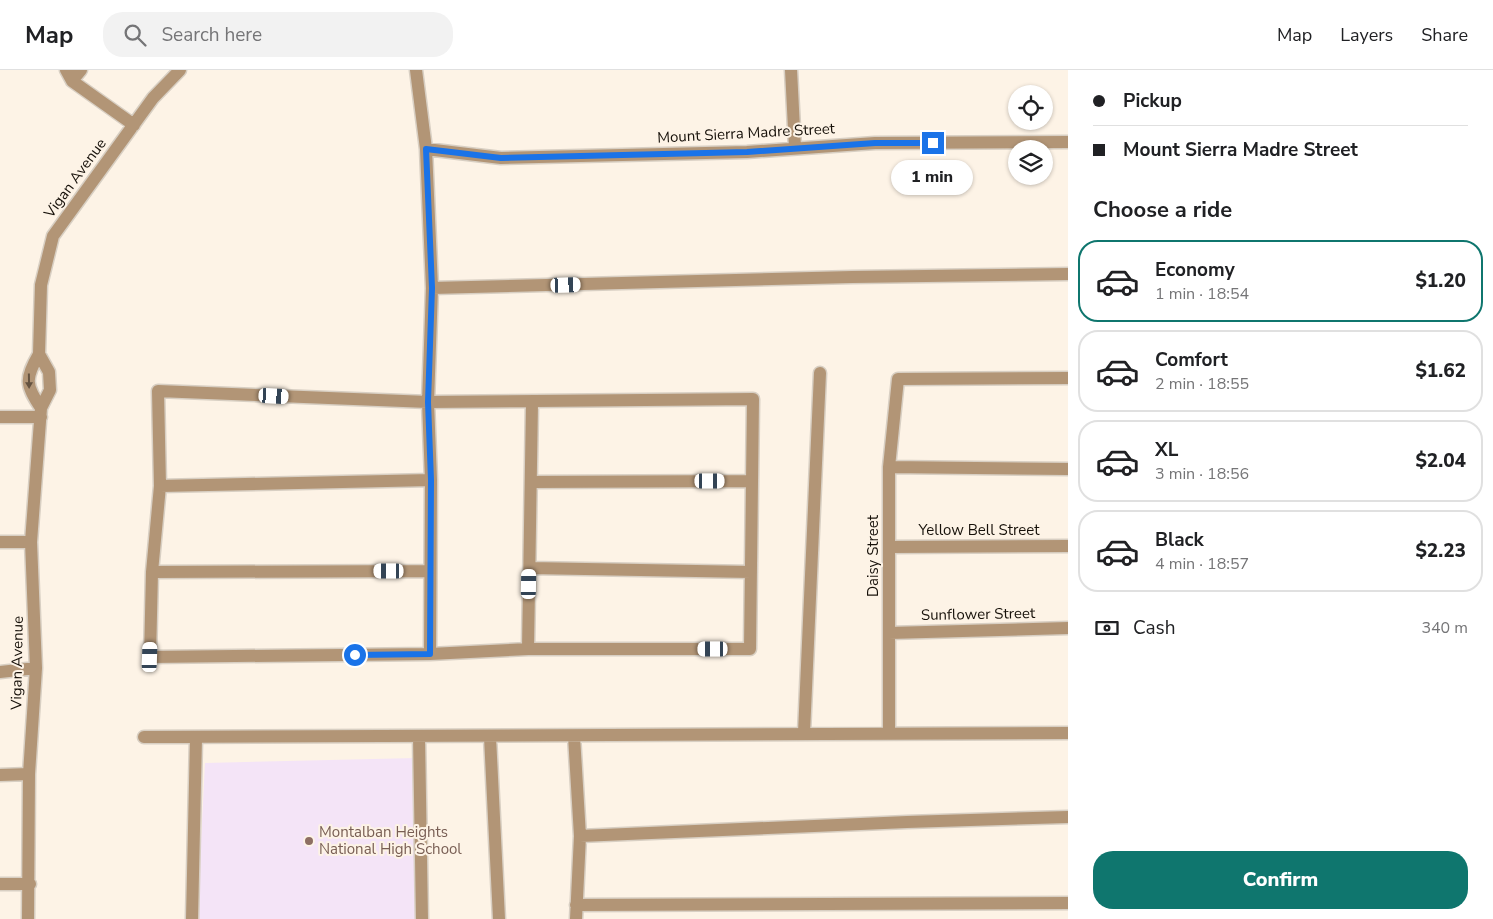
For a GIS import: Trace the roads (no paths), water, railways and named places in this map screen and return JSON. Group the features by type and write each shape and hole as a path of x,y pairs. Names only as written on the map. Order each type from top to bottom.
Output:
{"street":[{"path":"81,70 69,75 134,125"},
{"name":"Vigan Avenue","path":"41,412 29,390 29,372 39,354 40,286 53,236 153,98 180,70"},
{"path":"416,70 426,149 432,288 428,402 431,480 430,654"},
{"path":"791,70 795,148"},
{"name":"Mount Sierra Madre Street","path":"426,149 501,158 795,148 875,143 1068,142"},
{"path":"432,288 852,277 1068,274"},
{"name":"Vigan Avenue","path":"28,919 30,884 29,774 36,668 31,542 41,412 50,390 49,372 39,354"},
{"path":"804,733 820,373"},
{"name":"Daisy Street","path":"889,734 889,467 898,379 1068,378"},
{"path":"158,391 428,402 532,402 753,399 750,481 750,649 528,649 430,654 150,657 152,572 160,486 158,391"},
{"path":"528,649 532,402"},
{"path":"0,417 41,412"},
{"path":"889,467 1068,469"},
{"path":"160,486 431,480"},
{"path":"531,482 750,481"},
{"path":"0,542 31,542"},
{"name":"Yellow Bell Street","path":"889,547 1068,546"},
{"path":"530,568 751,572"},
{"path":"152,572 429,571"},
{"name":"Sunflower Street","path":"890,633 1068,628"},
{"path":"0,672 36,668"},
{"path":"144,737 490,737 804,733 1068,734"},
{"path":"419,736 422,919"},
{"path":"574,736 580,836 576,919"},
{"path":"490,737 500,919"},
{"path":"192,919 196,738"},
{"path":"0,775 29,774"},
{"path":"580,836 897,822 1068,817"},
{"path":"0,884 30,884"},
{"path":"576,905 1068,903"}],"place":[{"name":"Montalban Heights National High School","path":"309,841"}]}
